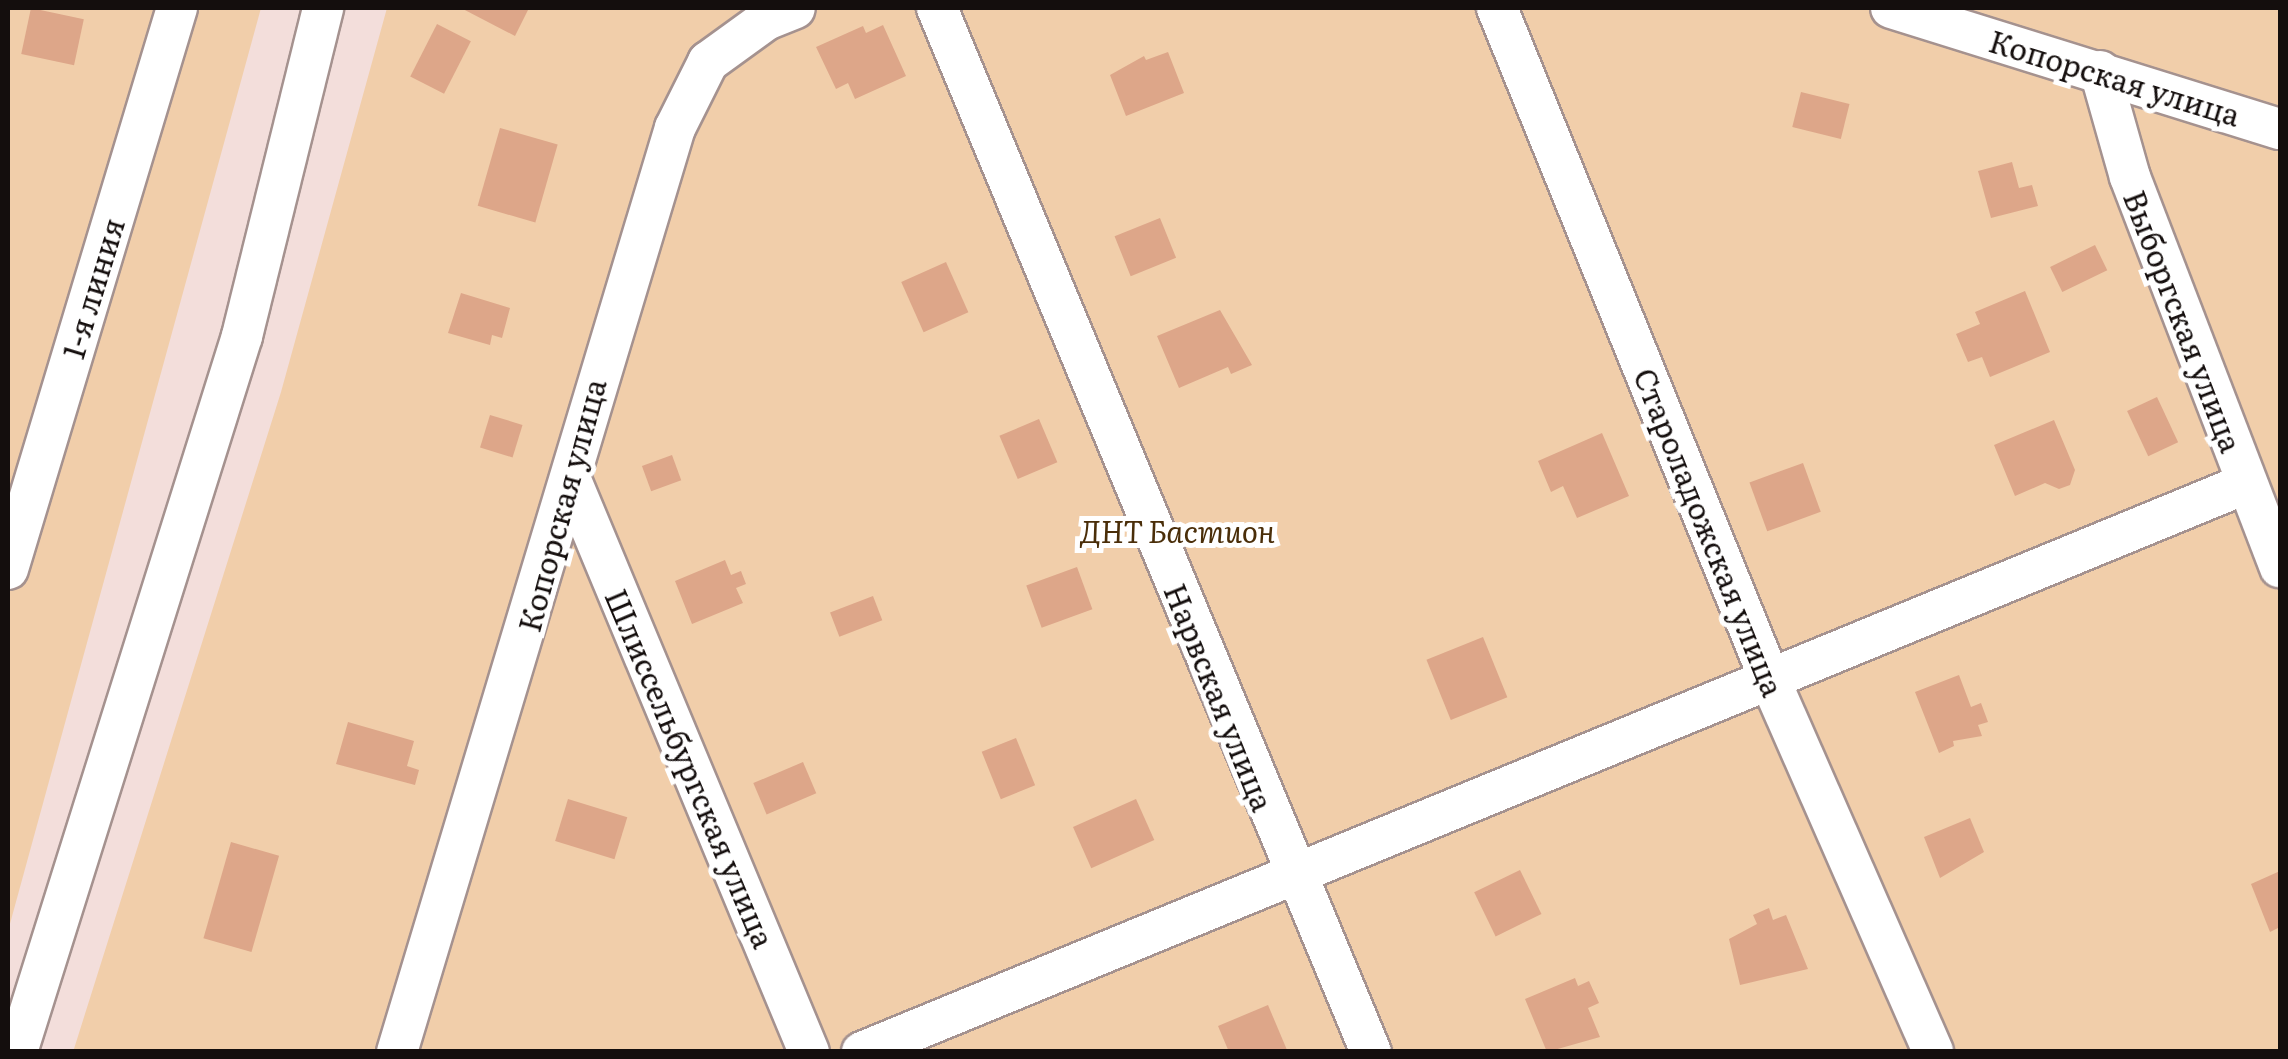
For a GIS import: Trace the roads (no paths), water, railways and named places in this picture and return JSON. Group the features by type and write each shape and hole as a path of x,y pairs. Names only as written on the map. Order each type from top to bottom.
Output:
{"street":[{"name":"1-я линия","path":"8,569 177,8"},
{"path":"17,1052 242,336 322,8"},
{"name":"Копорская улица","path":"397,1052 572,485 584,416 675,128 708,62 766,20 795,8"},
{"name":"Нарвская улица","path":"937,8 1294,879 1372,1052"},
{"name":"Староладожская улица","path":"1497,8 1770,680 1933,1052"},
{"name":"Копорская улица","path":"1891,8 2280,129"},
{"name":"Выборгская улица","path":"2100,71 2130,176 2280,568"},
{"path":"862,1052 1294,879 2245,484"},
{"name":"Шлиссельбургская улица","path":"572,485 810,1052"}],"park label":[{"name":"ДНТ Бастион","path":"1177,530"}]}
